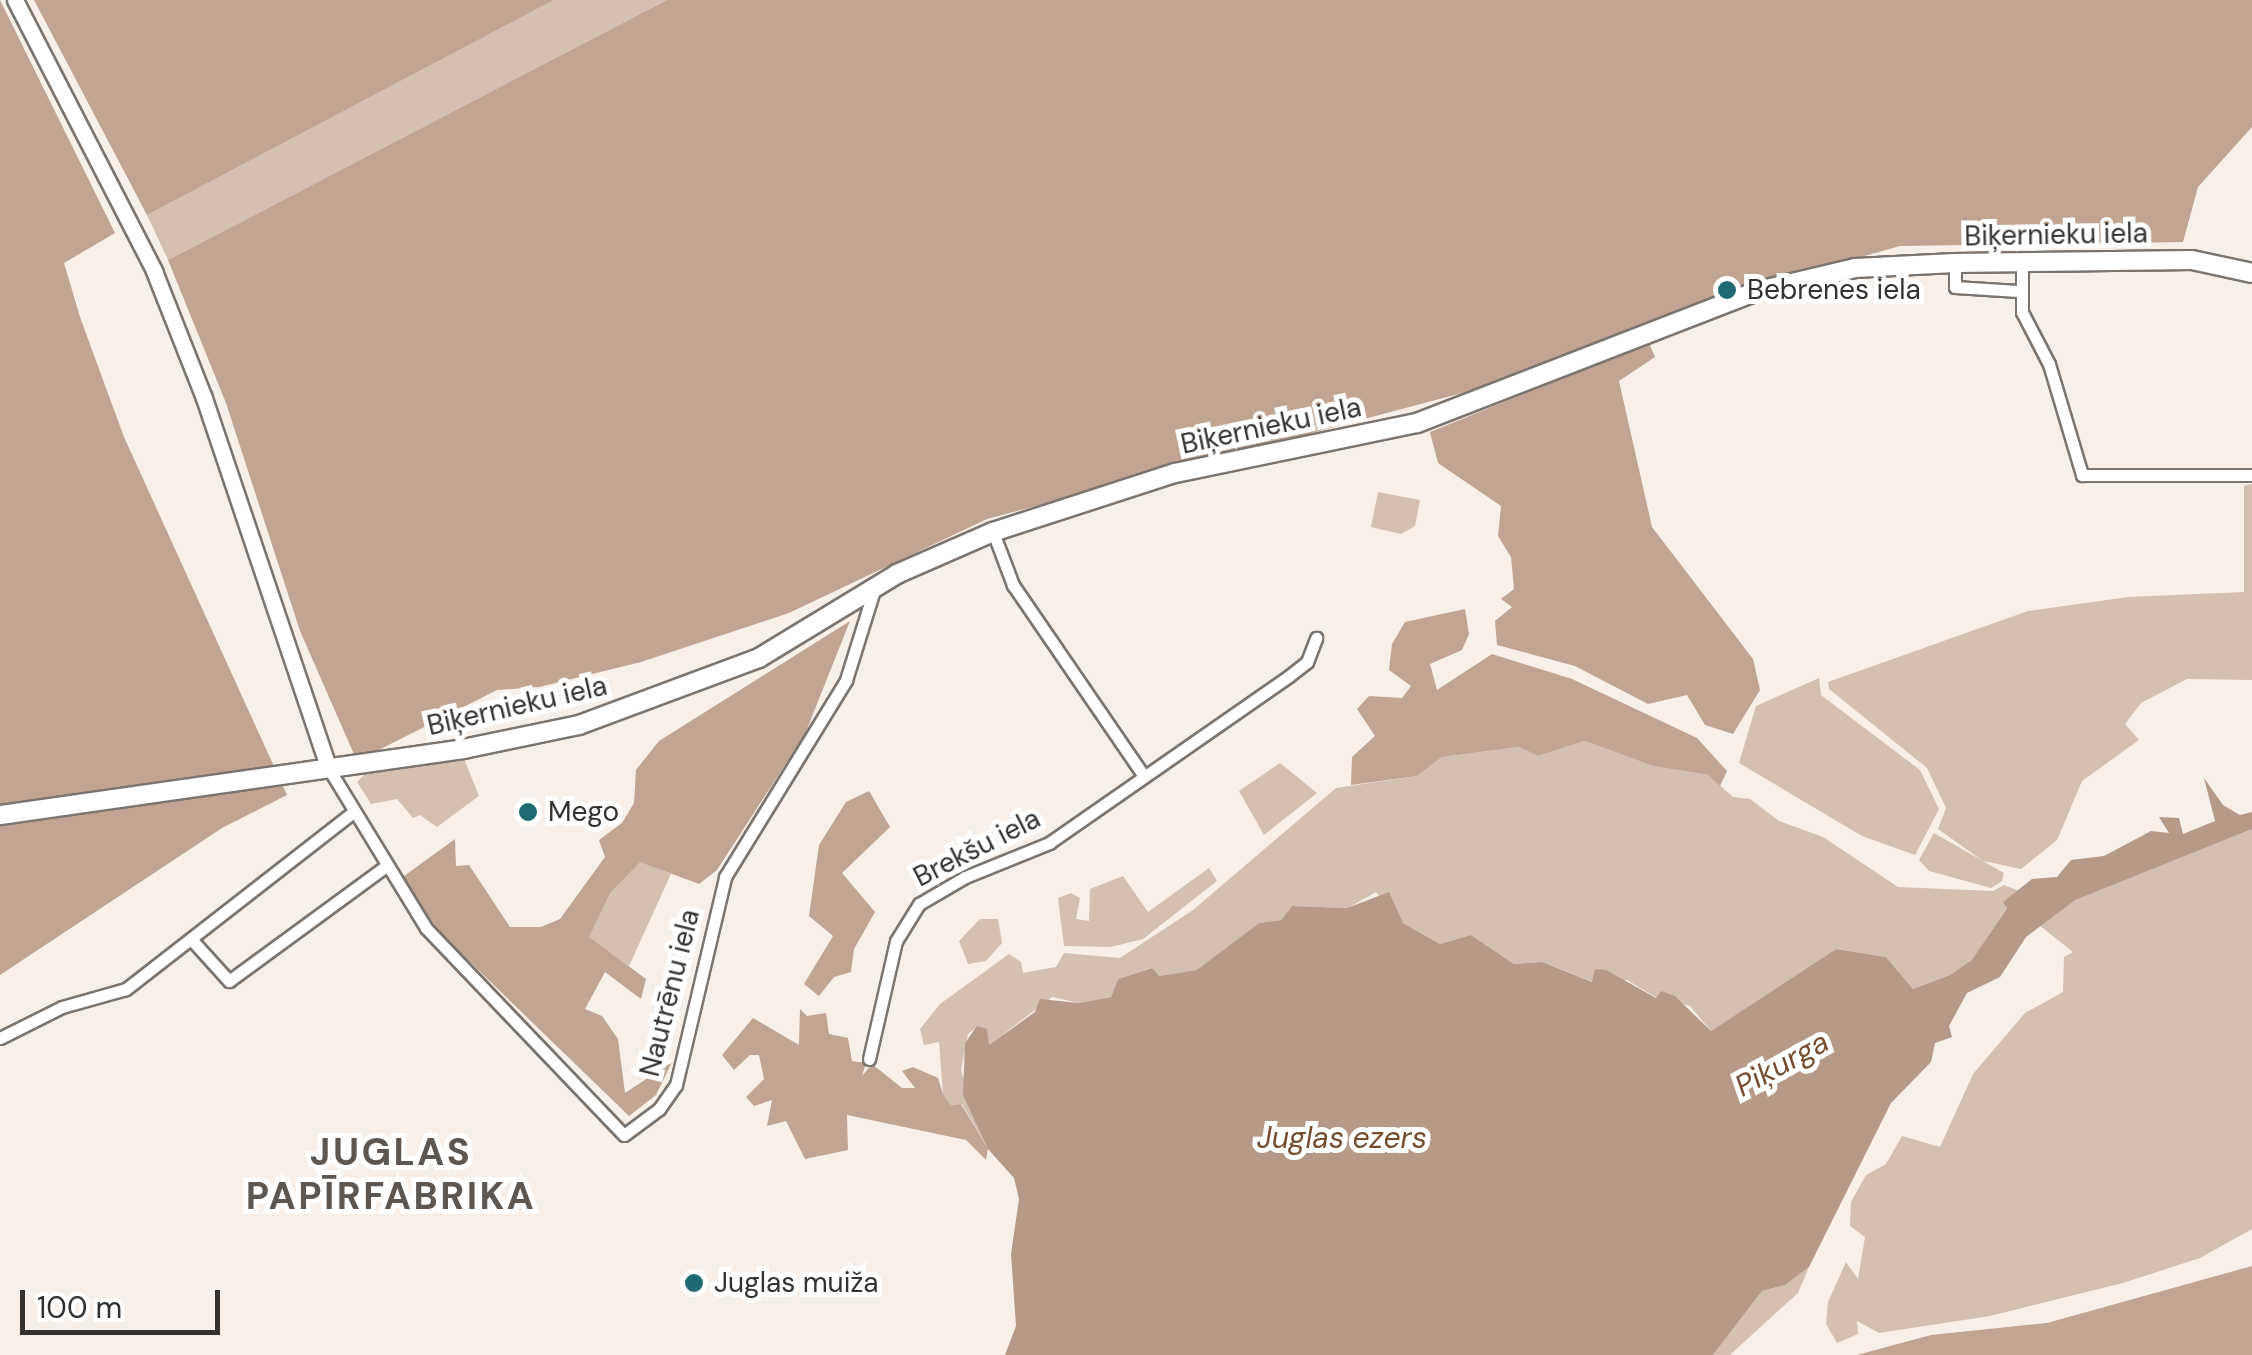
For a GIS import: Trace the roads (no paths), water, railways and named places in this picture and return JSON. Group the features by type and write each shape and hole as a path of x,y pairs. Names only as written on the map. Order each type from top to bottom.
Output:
{"main road":[{"path":"15,0 154,272 204,398 328,769"},
{"name":"Biķernieku iela","path":"0,815 328,769 580,725 662,698 759,658 932,556 993,532 1175,474 1417,423 1758,292 1855,268 2192,260 2252,273"}],"street":[{"path":"2022,262 2018,291 2072,426 2082,475 2252,475"},
{"path":"1955,264 1955,286 2018,291"},
{"path":"993,532 1013,585 1144,776"},
{"name":"Nautrēnu iela","path":"328,769 426,928 624,1134 658,1110 676,1085 726,877 846,680 874,590"},
{"name":"Brekšu iela","path":"868,1059 896,941 909,914 943,887 1032,854 1298,670 1314,652 1316,638"},
{"path":"0,1038 62,1007 109,999 192,940 352,813"},
{"path":"192,940 229,981 385,867"}],"water":[{"name":"Juglas ezers","path":"2204,778 2223,805 2240,815 2252,812 2252,829 2075,900 2026,937 2000,977 1967,993 1949,1026 1952,1037 1935,1043 1931,1062 1891,1103 1809,1267 1785,1285 1762,1291 1713,1355 1005,1355 1016,1326 1011,1254 1019,1199 1014,1178 988,1149 963,1095 965,1043 977,1026 987,1029 989,1045 1035,1012 1040,999 1079,1003 1111,997 1118,979 1152,968 1159,976 1197,970 1259,923 1281,920 1292,906 1347,908 1389,892 1403,923 1440,944 1471,935 1514,964 1542,962 1592,982 1595,969 1606,970 1656,998 1661,991 1675,996 1711,1031 1836,949 1886,957 1913,989 1950,975 1972,960 2007,908 2003,902 2032,879 2057,877 2071,860 2104,856 2151,831 2169,833 2159,817 2179,818 2183,834 2215,821"}],"place":[{"name":"Bebrenes iela","path":"1727,290"},
{"name":"Mego","path":"528,812"},
{"name":"Juglas muiža","path":"694,1283"}],"district":[{"name":"JUGLAS PAPĪRFABRIKA","path":"391,1175"}],"water label":[{"name":"Piķurga","path":"1782,1064"}]}
